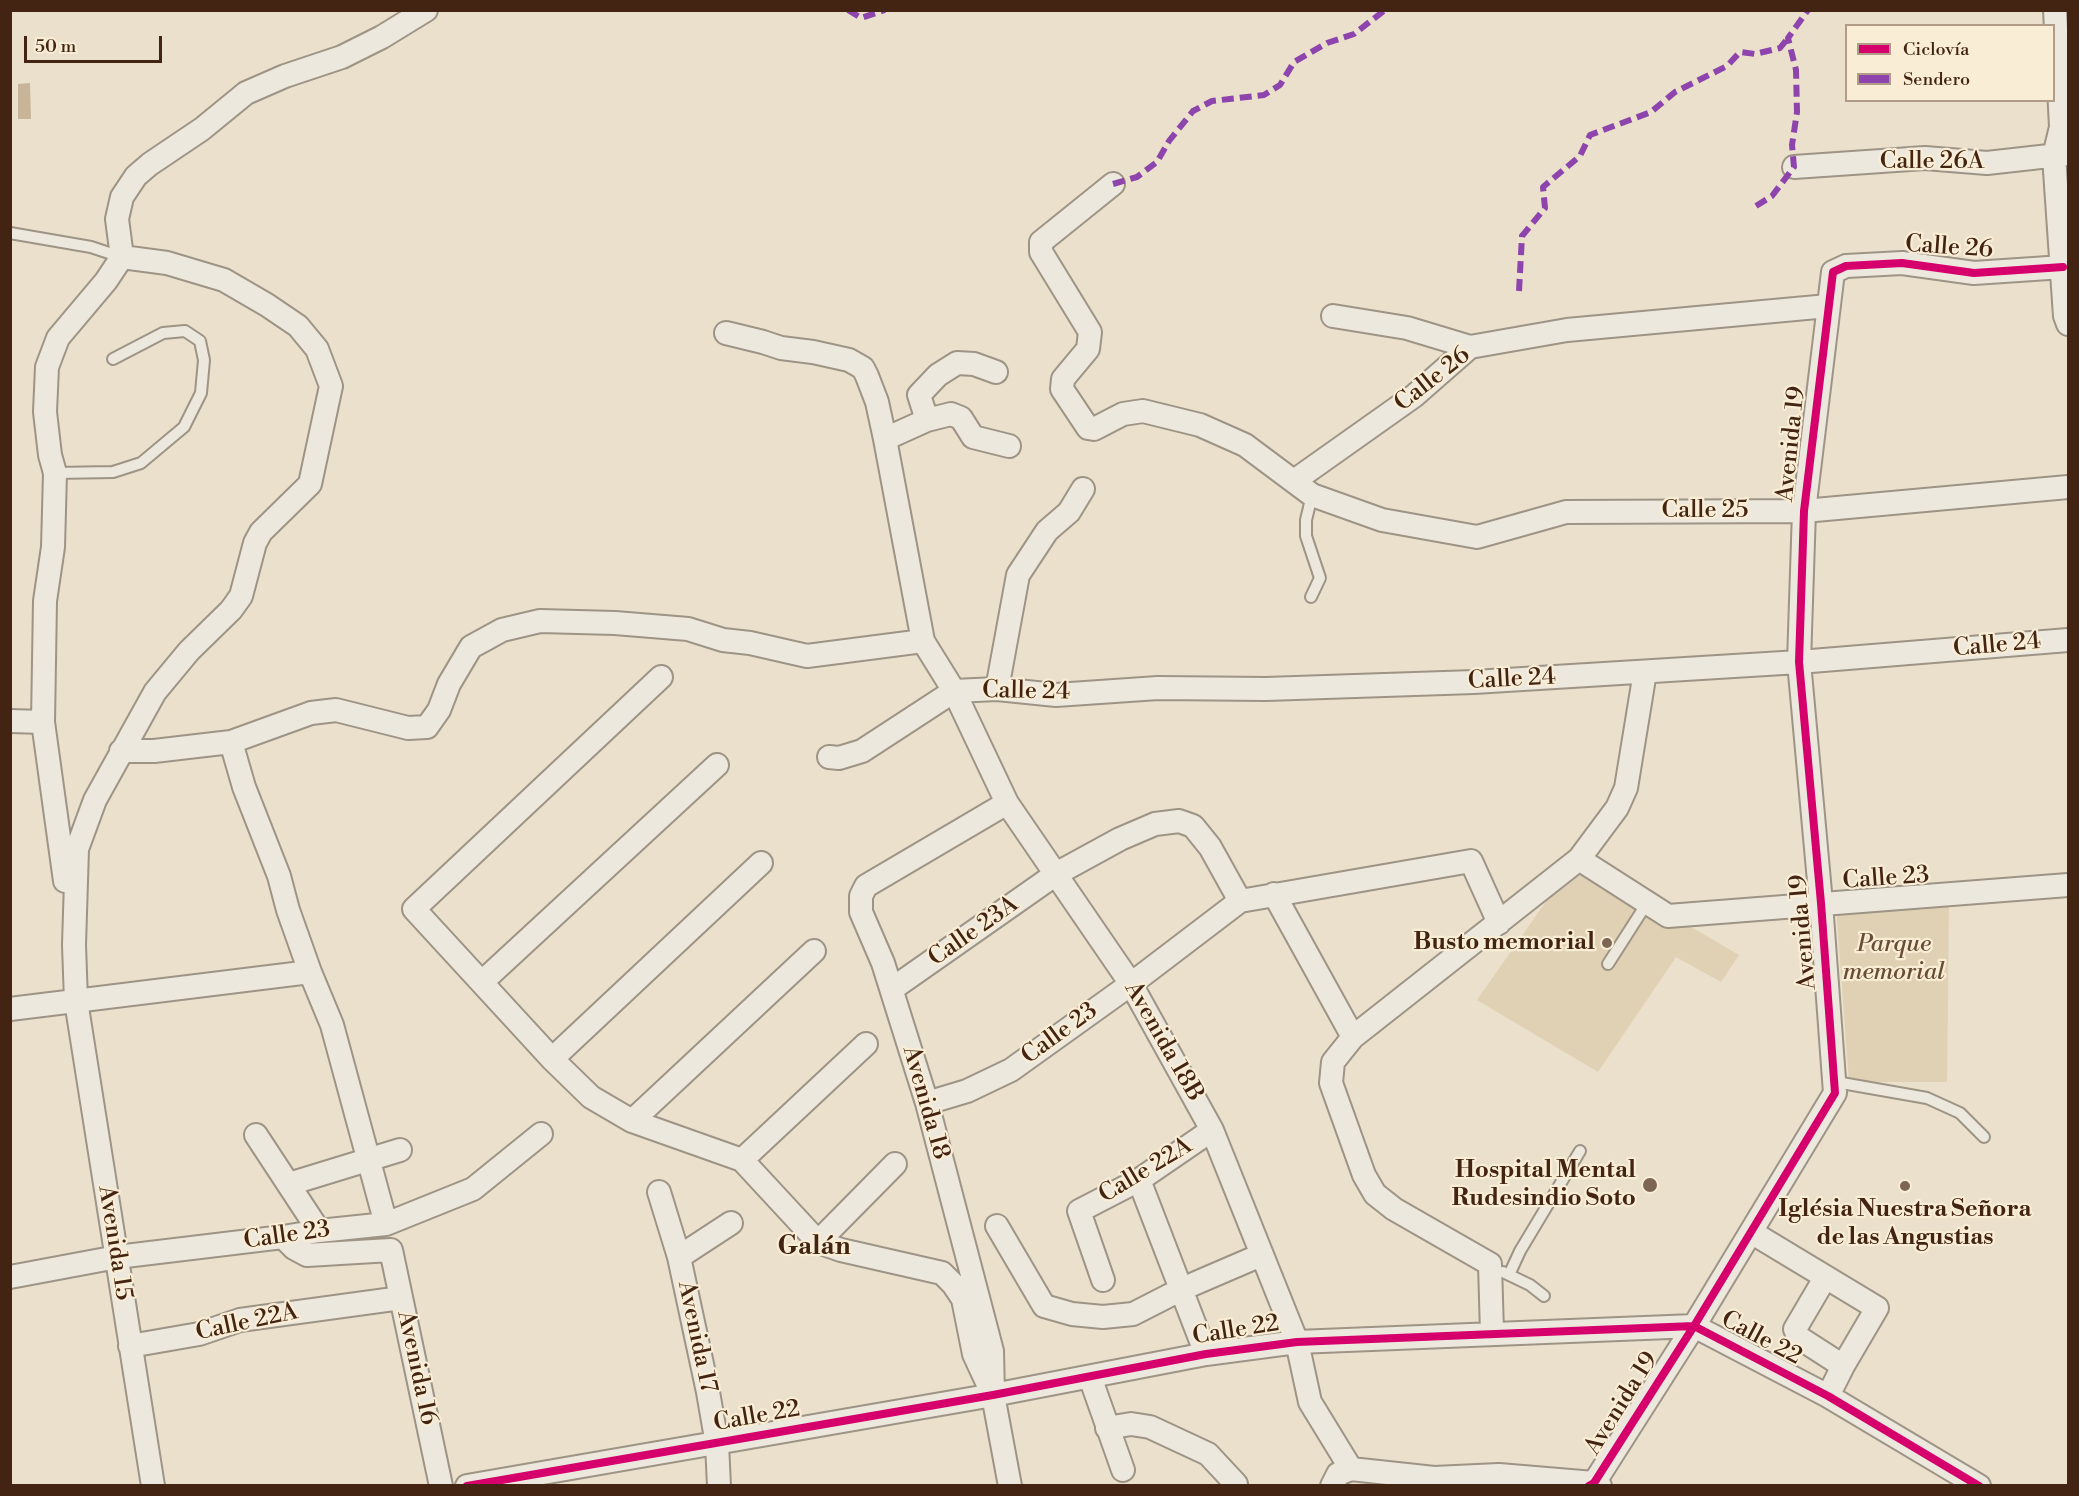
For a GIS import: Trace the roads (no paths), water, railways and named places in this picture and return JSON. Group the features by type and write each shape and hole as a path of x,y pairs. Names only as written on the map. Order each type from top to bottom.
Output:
{"street":[{"path":"74,945 43,722 45,601 53,547 55,473 50,455 45,412 47,367 58,338 106,281 122,257 117,219 122,197 136,176 202,129 246,93 285,76 342,57 382,37 426,10"},
{"path":"2055,10 2063,145 2063,267 2067,318"},
{"name":"Calle 26A","path":"1794,168 1925,158 1987,163 2063,145"},
{"name":"Calle 25","path":"1113,184 1041,242 1041,252 1090,332 1088,350 1063,379 1062,388 1088,428 1094,429 1124,414 1143,411 1200,425 1245,445 1312,495 1382,520 1477,537 1566,513 1804,511 2068,487"},
{"path":"74,945 77,849 95,800 155,692 189,651 242,596 255,543 261,532 310,484 331,386 317,349 298,326 267,305 225,280 167,263 122,257"},
{"name":"Calle 26","path":"1294,481 1414,396 1470,347 1567,330 1827,306 1833,272 1846,266 1902,263 1974,273 2063,267"},
{"name":"Avenida 19","path":"1595,1484 1835,1093 1836,1082 1821,903 1798,663 1804,511 1827,306"},
{"path":"1333,316 1407,328 1470,347"},
{"path":"121,751 154,751 231,742 311,712 336,710 408,728 427,727 439,710 449,684 471,647 502,630 540,621 615,622 688,629 723,640 750,643 807,656 923,641 877,402 863,368 849,360 781,348 726,333"},
{"path":"927,420 919,395 938,375 957,363 974,364 996,372"},
{"path":"885,439 927,420 951,414 961,418 973,437 1009,446"},
{"path":"997,689 1017,575 1047,531 1069,512 1083,489"},
{"name":"Calle 24","path":"954,691 997,689 1056,695 1158,688 1266,689 1473,682 1798,663 2068,640"},
{"name":"Avenida 18B","path":"923,641 954,691 1007,802 1131,984 1212,1130 1297,1342 1310,1402 1351,1469"},
{"path":"1492,1333 1499,1270 1394,1209 1375,1194 1364,1175 1331,1083 1333,1062 1353,1037 1580,859 1617,808 1626,788 1645,672"},
{"path":"661,677 414,909 552,1059 591,1097 632,1121 742,1160 818,1242 841,1250 942,1272 963,1299 974,1354 993,1395"},
{"path":"829,757 839,758 862,750 954,691"},
{"path":"10,721 43,722"},
{"path":"231,742 244,787 279,876 288,910 310,972 332,1025 386,1224"},
{"path":"482,982 717,765"},
{"name":"Avenida 18","path":"1007,802 866,886 861,896 861,912 884,963 927,1103 992,1351 993,1395 1010,1485"},
{"path":"1056,874 1120,838 1155,824 1179,821 1193,826 1210,847 1240,901"},
{"name":"Calle 23","path":"1580,859 1668,916 2068,885"},
{"path":"1353,1037 1274,894 1471,861 1499,923"},
{"path":"552,1059 761,863"},
{"name":"Calle 23A","path":"892,989 1056,874"},
{"name":"Calle 23","path":"927,1103 967,1091 1011,1070 1131,984 1240,901 1274,894"},
{"name":"Avenida 15","path":"74,945 76,1001 153,1485"},
{"path":"632,1121 814,951"},
{"path":"10,1009 310,972"},
{"path":"742,1160 866,1044"},
{"name":"Calle 22A","path":"1103,1280 1078,1211 1139,1180 1212,1130"},
{"name":"Calle 23","path":"10,1277 117,1257 386,1224 473,1189 541,1134"},
{"path":"256,1135 319,1231"},
{"path":"290,1184 400,1150"},
{"path":"818,1242 895,1164"},
{"path":"1139,1180 1206,1354"},
{"name":"Avenida 17","path":"659,1192 680,1257 717,1444 719,1485"},
{"path":"680,1257 731,1223"},
{"name":"Calle 22","path":"997,1226 1044,1306 1072,1314 1103,1317 1133,1314 1182,1288 1261,1255"},
{"path":"1751,1232 1877,1308 1828,1396"},
{"name":"Avenida 16","path":"283,1237 294,1248 307,1255 391,1250 441,1485"},
{"path":"1825,1278 1795,1329 1797,1337 1843,1366"},
{"name":"Calle 22A","path":"130,1346 199,1334 240,1320 401,1298"},
{"name":"Calle 22","path":"467,1485 717,1444 1206,1354 1297,1342 1694,1326 1828,1396 1966,1482"},
{"path":"1090,1377 1123,1470"},
{"path":"1107,1428 1131,1424 1150,1427 1208,1454 1236,1484"},
{"path":"1332,1485 1338,1474 1351,1469 1434,1478 1499,1475 1595,1484"}],"lane":[{"path":"10,233 92,247 122,257"},
{"path":"55,473 113,472 141,464 184,427 201,393 204,360 200,341 185,330 163,333 113,359"},
{"path":"1311,597 1320,578 1306,536 1306,520 1312,495"},
{"path":"1608,964 1647,903"},
{"path":"1836,1082 1927,1098 1960,1113 1984,1137"},
{"path":"1544,1296 1499,1270 1580,1151"}],"place":[{"name":"Busto memorial","path":"1607,943"},
{"name":"Hospital Mental Rudesindio Soto","path":"1650,1185"},
{"name":"Iglésia Nuestra Señora de las Angustias","path":"1905,1186"}],"district":[{"name":"Galán","path":"814,1248"}],"park label":[{"name":"Parque memorial","path":"1894,959"}]}
